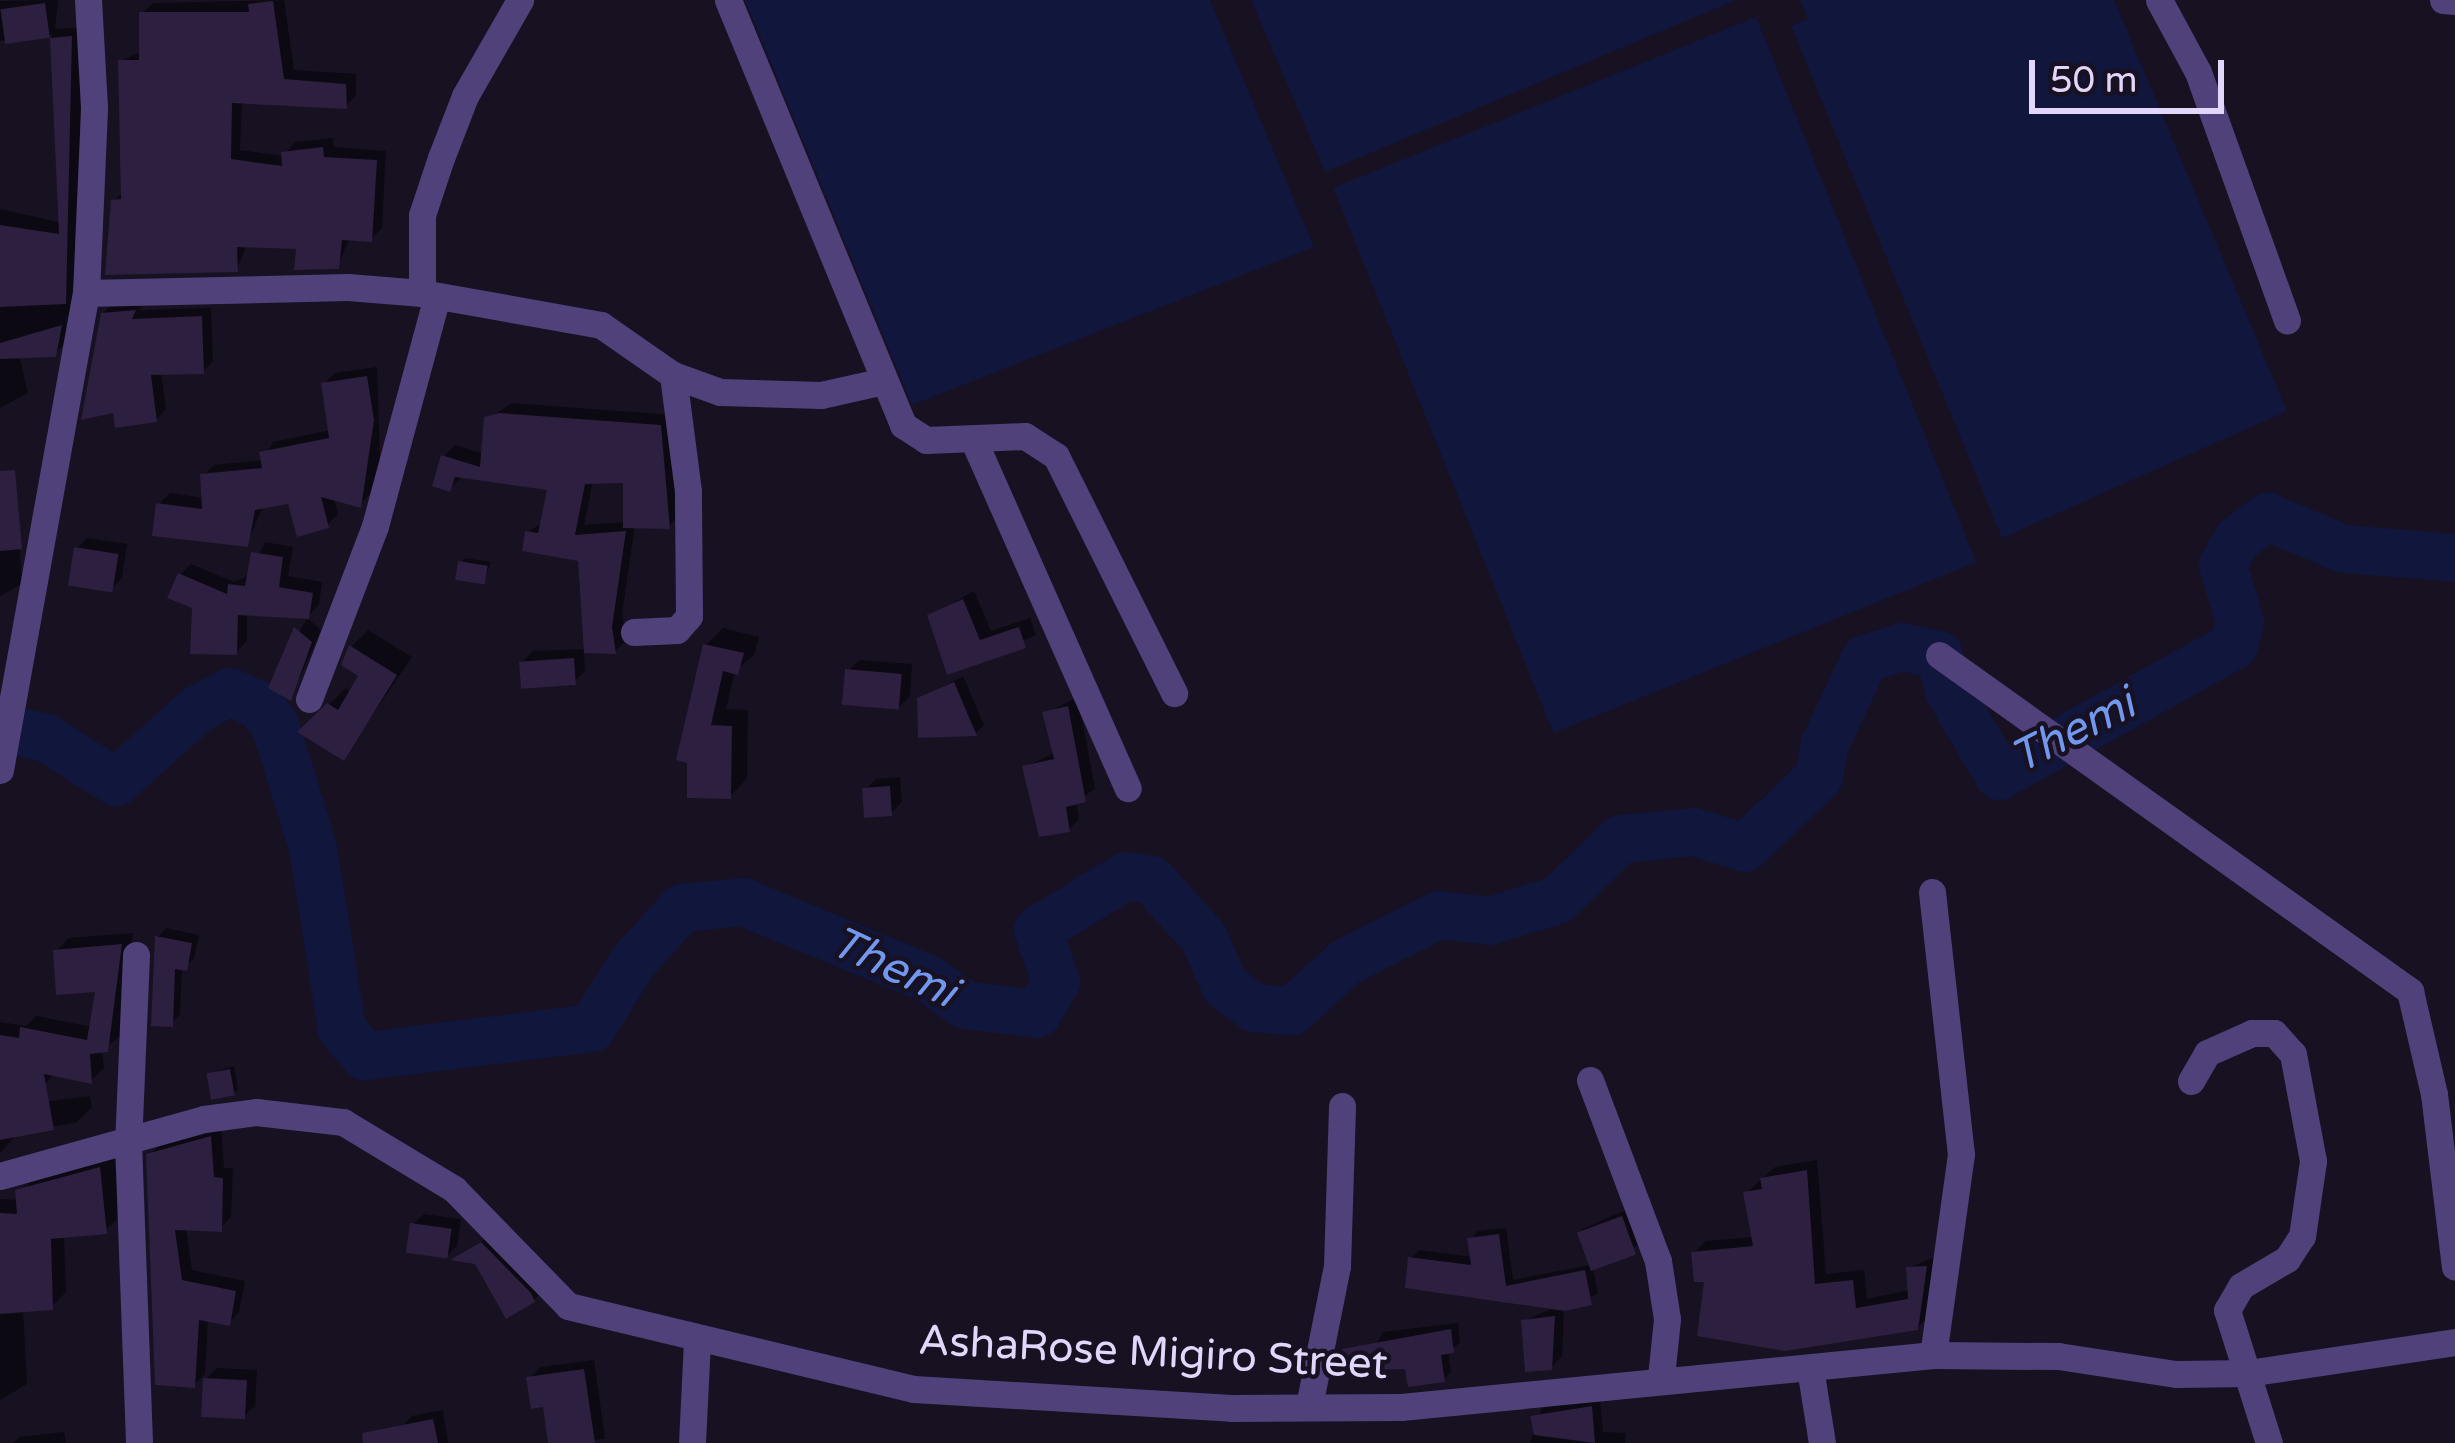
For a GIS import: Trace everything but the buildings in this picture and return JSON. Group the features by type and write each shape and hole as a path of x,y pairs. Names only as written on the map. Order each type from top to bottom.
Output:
{"street":[{"path":"0,770 86,293 94,106 88,0"},
{"path":"309,699 375,526 430,295 422,215 465,96 520,0"},
{"path":"728,0 884,381 914,434 974,439 1024,436 1056,456 1174,693"},
{"path":"2159,0 2198,72 2287,322"},
{"path":"2443,0 2455,2"},
{"path":"86,293 348,287 430,295 601,325 673,375 720,392 772,395 884,381"},
{"path":"634,632 677,630 688,616 688,490 673,375"},
{"path":"974,439 1128,788"},
{"path":"1939,655 2410,991 2434,1094 2455,1267"},
{"path":"1932,892 1961,1154 1933,1355"},
{"path":"136,955 128,1142 140,1443"},
{"path":"2191,1081 2225,1041 2273,1033 2294,1054 2312,1161 2302,1236 2287,1259 2241,1286 2227,1310 2269,1443"},
{"path":"1590,1080 1658,1261 1667,1319 1661,1377"},
{"path":"1310,1406 1337,1266 1342,1106"},
{"name":"AshaRose Migiro Street","path":"0,1176 256,1112 366,1129 454,1190 568,1306 914,1389 1401,1407 1661,1377 1933,1355 2058,1356 2176,1374 2248,1372 2455,1342"},
{"path":"692,1443 698,1339"},
{"path":"1810,1368 1822,1443"}],"shaded area":[{"path":"745,0 1210,0 1314,247 912,405"},
{"path":"1251,0 1736,0 1325,172"},
{"path":"1800,0 2114,0 2287,411 2002,538 1791,26 1808,19"},
{"path":"1756,17 1976,562 1553,733 1333,188"}],"waterway":[{"name":"Themi","path":"0,727 46,738 116,782 198,709 230,692 259,705 275,725 313,848 342,1030 365,1056 592,1028 633,962 682,908 743,902 929,979 965,1005 1037,1014 1056,982 1038,930 1126,876 1152,880 1204,938 1225,986 1254,1008 1292,1011 1346,962 1439,915 1490,921 1558,900 1621,839 1695,832 1745,848 1819,777 1825,744 1865,659 1902,647 1939,655 1949,691 1999,776 2234,646 2240,622 2223,565 2237,540 2268,517 2344,549 2455,558"}]}
